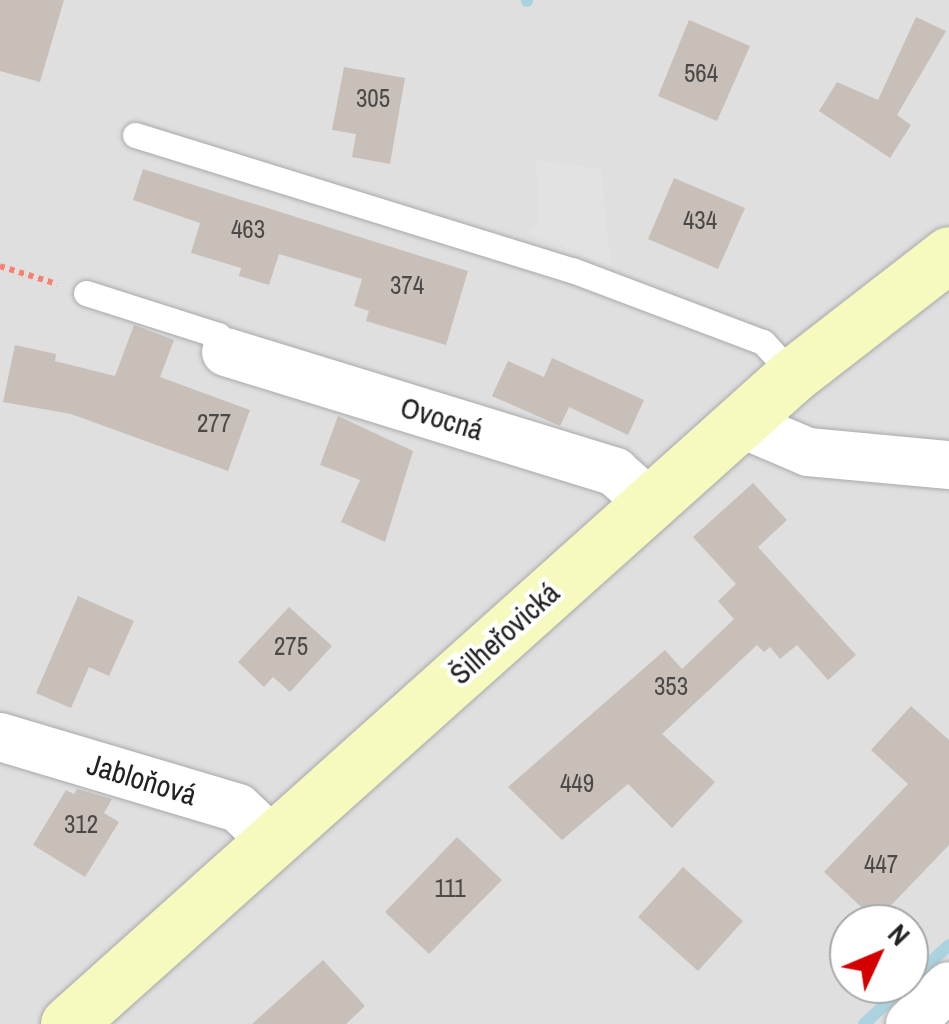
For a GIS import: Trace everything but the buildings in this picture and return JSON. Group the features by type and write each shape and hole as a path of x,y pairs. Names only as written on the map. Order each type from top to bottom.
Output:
{"street":[{"name":"Šilheřovická","path":"68,1024 793,375 949,254"},
{"name":"Ovocná","path":"226,352 615,472 649,502"},
{"path":"740,422 808,452 949,465"},
{"name":"Jabloňová","path":"0,737 238,808 273,840"},
{"path":"910,1024 949,986"}],"lane":[{"path":"136,135 572,270 763,342 793,375"},
{"path":"86,293 218,335 226,352"}],"path":[{"path":"0,266 86,293"}],"shaded area":[{"path":"0,0 949,0 949,1024 0,1024"},
{"path":"536,160 601,169 611,266 527,232 538,222"}],"waterway":[{"path":"929,964 949,945"},
{"path":"864,1024 886,1004"}]}
